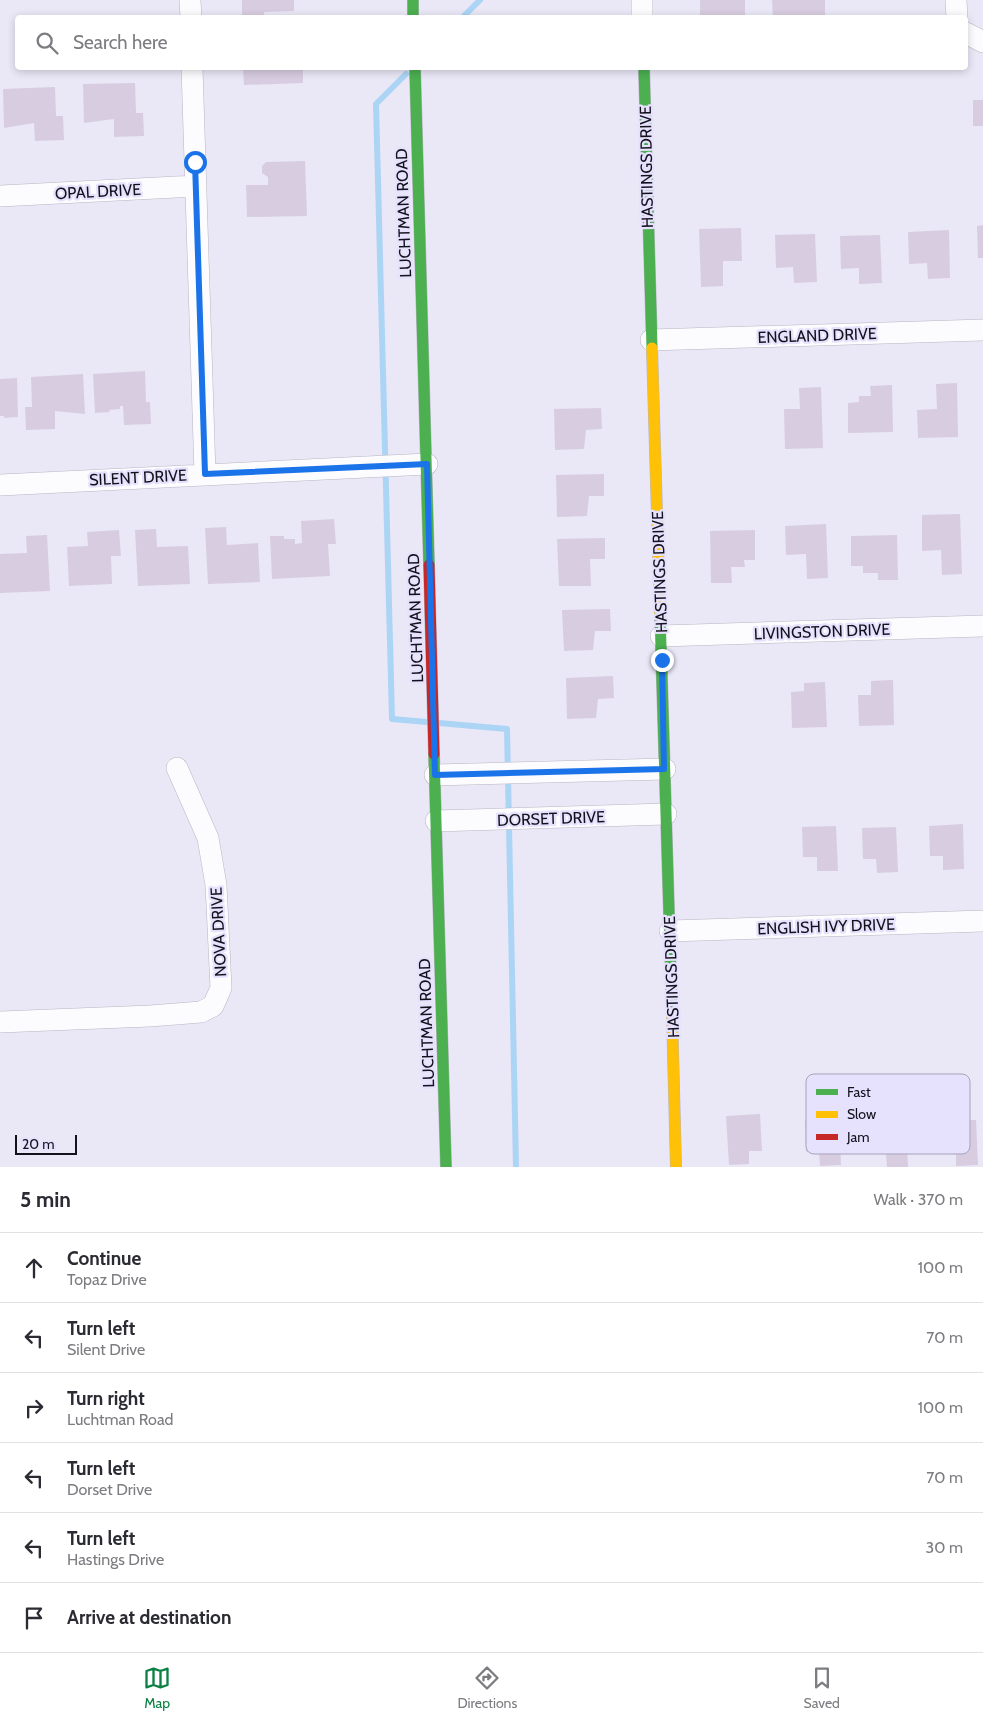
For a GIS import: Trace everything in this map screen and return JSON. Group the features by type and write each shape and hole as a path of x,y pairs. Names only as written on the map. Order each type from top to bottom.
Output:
{"street":[{"path":"190,0 191,15"},
{"path":"413,0 413,15"},
{"path":"642,0 642,15"},
{"path":"956,0 957,15"},
{"path":"968,34 983,42"},
{"path":"192,70 205,474"},
{"name":"LUCHTMAN ROAD","path":"415,70 446,1167"},
{"name":"HASTINGS DRIVE","path":"644,70 676,1167"},
{"name":"OPAL DRIVE","path":"0,196 196,186"},
{"name":"ENGLAND DRIVE","path":"651,340 983,330"},
{"name":"SILENT DRIVE","path":"0,485 427,464"},
{"name":"LIVINGSTON DRIVE","path":"661,636 983,626"},
{"name":"NOVA DRIVE","path":"0,1022 150,1016 201,1012 213,1006 221,988 216,885 208,838 177,768"},
{"path":"435,775 664,769"},
{"name":"DORSET DRIVE","path":"436,821 666,814"},
{"name":"ENGLISH IVY DRIVE","path":"670,931 983,921"}],"building":[{"path":"242,0 294,0 294,11 264,12 264,15 242,15"},
{"path":"700,0 745,0 745,15 700,15"},
{"path":"772,0 825,0 825,15 773,15"},
{"path":"243,70 303,70 303,83 244,85"},
{"path":"135,83 136,113 143,113 144,136 114,137 114,119 84,123 83,84"},
{"path":"55,87 56,116 63,116 64,140 35,141 34,123 4,128 3,89"},
{"path":"973,100 983,100 983,126 973,126"},
{"path":"305,161 307,216 247,217 246,185 268,185 268,177 262,173 262,166 266,162"},
{"path":"983,225 983,258 978,258 977,226"},
{"path":"741,228 742,261 723,261 723,286 701,287 699,229"},
{"path":"949,230 950,278 928,279 927,263 909,264 908,232"},
{"path":"815,234 817,282 794,283 793,267 776,268 775,235"},
{"path":"880,235 882,283 859,284 859,268 841,269 840,236"},
{"path":"145,371 146,402 150,402 151,424 124,425 123,406 120,406 120,409 109,410 110,412 95,413 93,374"},
{"path":"83,374 85,414 55,411 55,429 26,430 25,407 32,407 31,377"},
{"path":"17,378 18,417 4,418 4,416 0,416 0,379"},
{"path":"957,383 958,437 918,438 917,410 937,409 936,384"},
{"path":"892,385 893,432 848,433 848,403 859,402 859,396 871,396 870,386"},
{"path":"821,387 823,448 785,449 784,409 800,409 799,388"},
{"path":"601,408 602,429 586,430 584,449 555,450 554,409"},
{"path":"604,474 604,496 589,496 587,516 557,517 556,475"},
{"path":"960,514 962,574 942,575 941,550 922,551 922,515"},
{"path":"334,519 336,544 328,544 330,576 272,579 270,536 284,536 284,539 295,539 295,544 302,543 301,521"},
{"path":"826,524 828,578 807,579 806,554 786,555 785,526"},
{"path":"226,527 227,545 258,543 260,582 208,584 205,528"},
{"path":"156,529 157,547 188,546 190,584 138,586 135,530"},
{"path":"119,530 121,556 111,556 112,584 69,586 67,547 88,546 87,532"},
{"path":"755,530 755,560 744,560 745,567 731,567 732,583 711,583 710,531"},
{"path":"47,535 50,591 0,593 0,554 27,553 26,536"},
{"path":"897,535 898,580 878,580 878,573 863,573 863,566 851,566 851,536"},
{"path":"605,538 605,559 590,559 591,586 559,586 557,539"},
{"path":"610,609 611,631 595,631 593,650 564,651 562,610"},
{"path":"613,676 614,698 598,699 596,718 567,719 566,678"},
{"path":"893,680 894,725 859,726 858,695 871,695 871,681"},
{"path":"825,682 827,727 792,728 791,692 804,691 804,683"},
{"path":"963,824 964,869 943,870 943,856 930,856 929,826"},
{"path":"836,826 838,871 817,871 817,857 803,857 802,827"},
{"path":"896,827 898,872 877,873 876,859 863,859 862,828"},
{"path":"760,1114 762,1151 749,1151 749,1164 729,1165 726,1116"},
{"path":"970,1120 976,1120 978,1165 956,1166 956,1154 970,1154"},
{"path":"819,1154 841,1154 841,1165 820,1166"},
{"path":"886,1154 907,1154 908,1167 887,1167"}],"waterway":[{"path":"465,15 480,0"},
{"path":"406,74 376,104 392,719 427,722"},
{"path":"439,723 507,729 516,1167"}],"traffic: fast":[{"path":"413,0 413,15"},
{"path":"415,70 429,565"},
{"path":"644,70 652,348"},
{"path":"660,614 672,1013"},
{"path":"434,754 446,1167"}],"traffic: slow":[{"path":"652,348 660,614"},
{"path":"672,1013 676,1167"}],"traffic: jam":[{"path":"429,565 434,754"}],"route":[{"path":"195,162 205,474 427,464 435,775 664,769 662,660"}]}
